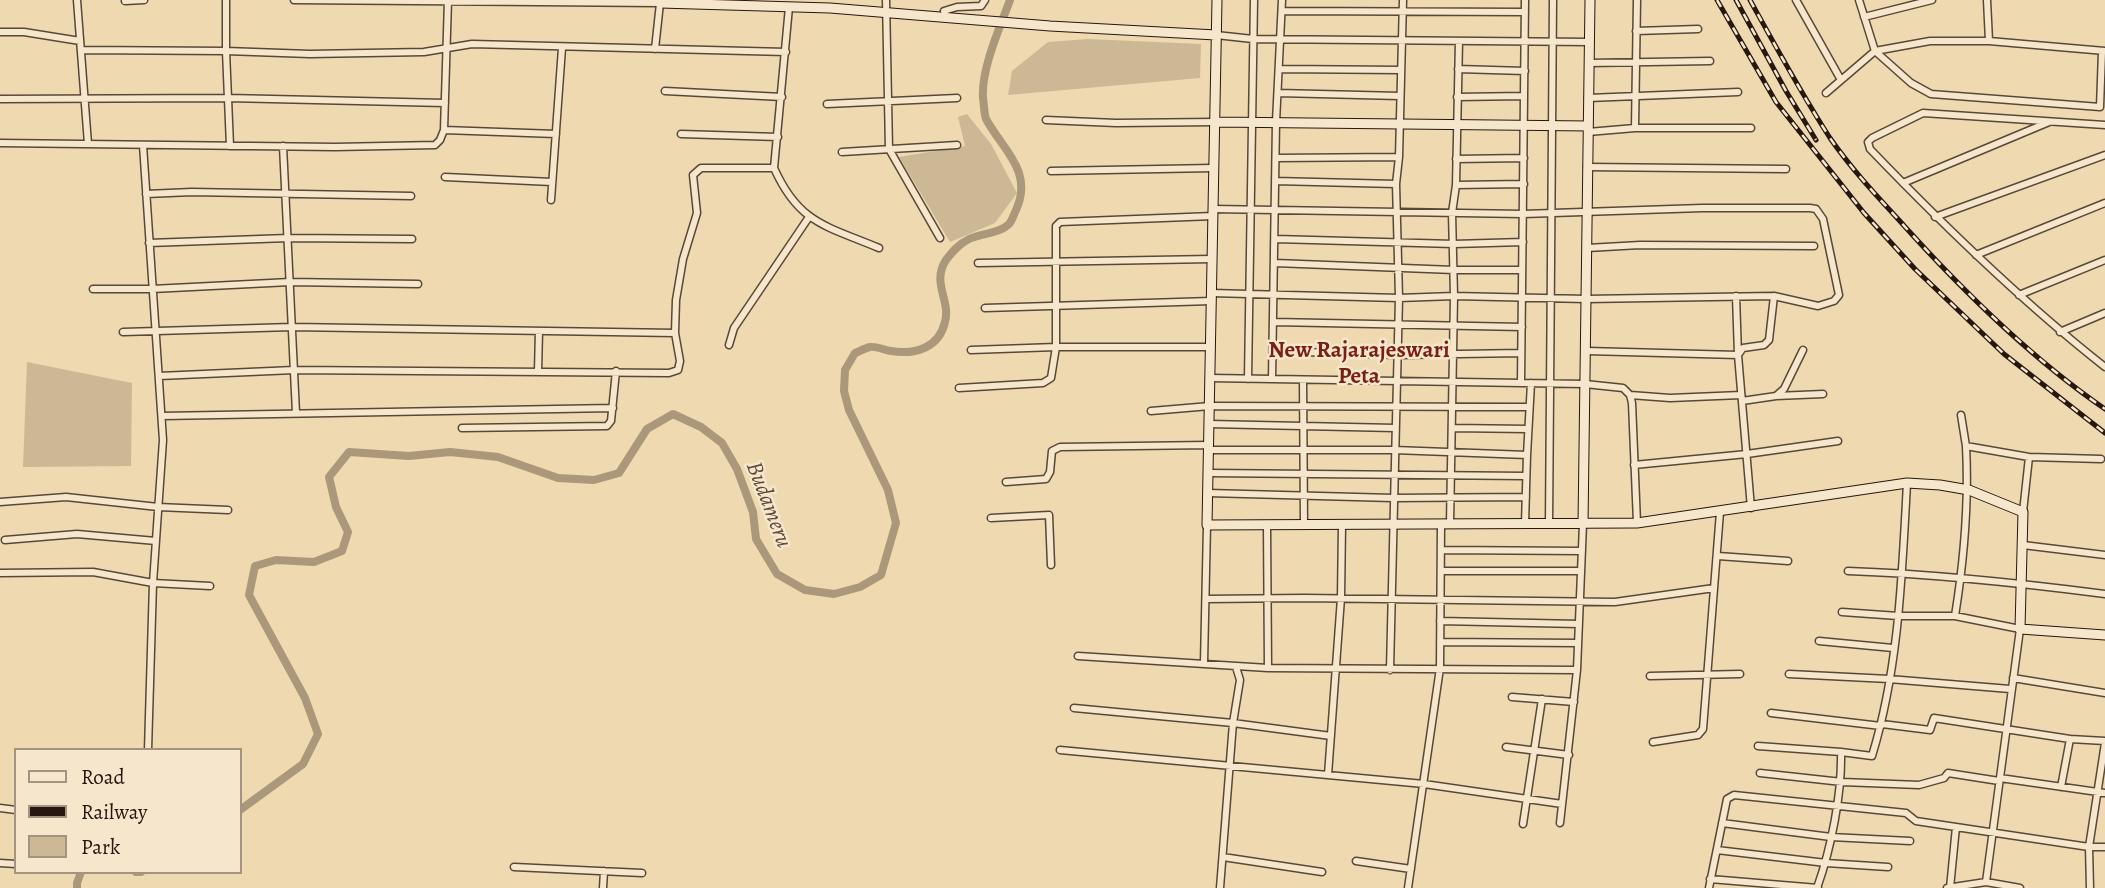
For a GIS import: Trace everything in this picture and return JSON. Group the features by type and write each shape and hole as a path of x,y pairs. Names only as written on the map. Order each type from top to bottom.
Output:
{"street":[{"path":"77,0 88,144"},
{"path":"125,1 144,0"},
{"path":"226,0 230,146"},
{"path":"294,0 660,1 945,14 1050,26 1253,39 1590,42"},
{"path":"0,143 430,146 438,143 444,130 448,0"},
{"path":"886,0 889,149 940,238"},
{"path":"945,14 948,8 981,6 985,0"},
{"path":"1204,663 1217,0"},
{"path":"1248,379 1254,0"},
{"path":"1272,379 1276,122 1282,0"},
{"path":"1391,670 1398,355 1396,184 1403,0"},
{"path":"1521,383 1525,0"},
{"path":"1549,524 1553,0"},
{"path":"1560,823 1577,670 1583,524 1590,0"},
{"path":"1635,128 1639,0"},
{"path":"1796,0 1841,80"},
{"path":"1826,93 1875,51 1930,41 1990,40 2104,52 2100,107 1931,94 1911,83 1875,51 1859,0"},
{"path":"1864,16 1932,0"},
{"path":"1987,0 1990,40"},
{"path":"655,49 660,1"},
{"path":"789,7 774,168 788,195 809,217 879,248"},
{"path":"1282,11 1525,12"},
{"path":"1636,31 1698,29"},
{"path":"0,32 24,32 80,41"},
{"path":"1408,888 1440,668 1441,550 1451,497 1454,296 1452,214 1456,185 1459,41"},
{"path":"81,50 310,54 424,52 472,44 786,52"},
{"path":"551,200 562,48"},
{"path":"1589,63 1710,61"},
{"path":"1279,69 1401,69"},
{"path":"1458,69 1525,71"},
{"path":"665,91 782,97"},
{"path":"1588,98 1738,92"},
{"path":"1278,93 1400,96"},
{"path":"1457,97 1524,96"},
{"path":"0,99 228,98 445,103"},
{"path":"827,104 957,98"},
{"path":"2105,125 1923,113 1868,142 1870,149 1935,217 2060,332 2105,367"},
{"path":"1046,120 1116,123 1524,124 1588,129 1751,128"},
{"path":"1903,183 2050,121"},
{"path":"444,130 556,134"},
{"path":"681,134 778,137"},
{"path":"143,145 163,455 153,583 148,748"},
{"path":"842,152 957,145"},
{"path":"283,146 296,414"},
{"path":"1935,217 2105,155"},
{"path":"1276,158 1399,157"},
{"path":"1456,159 1524,158"},
{"path":"1587,167 1786,169"},
{"path":"159,376 294,370 669,373 678,369 680,361 675,332 676,300 687,242 697,213 693,175 701,168 774,168"},
{"path":"1051,172 1213,168"},
{"path":"445,177 552,182"},
{"path":"1275,181 1396,184"},
{"path":"1456,185 1524,184"},
{"path":"146,194 192,192 411,196"},
{"path":"1976,255 2105,203"},
{"path":"959,388 1047,381 1053,372 1056,347 1056,306 1056,262 1056,226 1060,222 1249,210 1551,214 1702,208 1816,209 1821,214 1838,284 1838,299 1818,306 1773,296 1586,299 1248,295 1056,306 985,308"},
{"path":"729,345 734,328 809,217"},
{"path":"149,243 288,238 412,239"},
{"path":"1276,239 1454,244 1523,243"},
{"path":"1587,248 1640,245 1814,246"},
{"path":"978,263 1212,259"},
{"path":"2019,295 2105,260"},
{"path":"1275,263 1521,270"},
{"path":"93,289 290,282 418,284"},
{"path":"1736,296 1738,355 1751,508"},
{"path":"1738,355 1743,348 1764,345 1769,340 1773,296"},
{"path":"2060,332 2105,313"},
{"path":"1274,323 1522,327"},
{"path":"123,332 292,327 675,332"},
{"path":"538,371 539,331"},
{"path":"971,350 1210,347"},
{"path":"1776,397 1784,389 1803,349"},
{"path":"1273,351 1398,355 1521,353"},
{"path":"1587,351 1738,355"},
{"path":"462,428 604,426 611,421 616,371"},
{"path":"1210,378 1585,384 1623,388 1630,395 1670,398 1823,394"},
{"path":"1303,380 1304,525"},
{"path":"1525,524 1531,383"},
{"path":"1630,395 1637,523"},
{"path":"1151,411 1210,406 1303,405 1529,407"},
{"path":"162,416 613,408"},
{"path":"1955,616 1969,490 1961,415"},
{"path":"1209,424 1395,428"},
{"path":"1452,428 1528,429"},
{"path":"1634,465 1746,454 1838,441"},
{"path":"1966,446 2029,457 2101,459"},
{"path":"1006,482 1046,479 1050,472 1052,451 1060,447 1394,450 1527,455"},
{"path":"1982,884 1992,834 2020,629 2023,512 2029,457"},
{"path":"1208,473 1526,475"},
{"path":"1208,525 1637,523 1907,483 1969,490 2023,512"},
{"path":"1758,746 1872,756 1881,725 1898,616 1907,483"},
{"path":"1208,493 1394,498 1526,497"},
{"path":"0,502 66,497 158,507 228,510"},
{"path":"1653,741 1702,733 1720,512"},
{"path":"991,518 1049,515 1051,565"},
{"path":"1267,525 1268,668"},
{"path":"1328,775 1341,598 1342,525"},
{"path":"5,540 76,534 156,541"},
{"path":"2023,545 2105,555"},
{"path":"1441,550 1582,551"},
{"path":"1718,556 1788,561"},
{"path":"1848,570 2022,583 2105,594"},
{"path":"1441,571 1581,571"},
{"path":"0,573 93,572 153,583 210,586"},
{"path":"1206,599 1615,602 1714,588"},
{"path":"1842,612 1955,616 2020,629 2105,635"},
{"path":"1440,621 1579,624"},
{"path":"1819,641 1893,648"},
{"path":"1440,642 1578,643"},
{"path":"1078,656 1268,668 1577,670"},
{"path":"1220,888 1233,723 1240,680 1236,667"},
{"path":"1650,676 1740,674"},
{"path":"1789,674 2010,689"},
{"path":"2013,678 2105,693"},
{"path":"1512,697 1574,702"},
{"path":"1523,824 1542,699"},
{"path":"1074,708 1233,723 1331,736"},
{"path":"1771,713 1930,730 1934,718 2105,742 2101,792 2089,847 2090,888"},
{"path":"2061,787 2070,739"},
{"path":"1506,747 1569,755"},
{"path":"1060,750 1424,784 1562,804"},
{"path":"1710,879 1817,888 1826,863 1842,782 1842,752"},
{"path":"1760,773 1842,782 1919,785 1944,778 1948,773 2101,792"},
{"path":"1709,888 1727,799 1734,795 1906,813 1916,821 1992,834 2105,847"},
{"path":"1723,823 1831,837 1910,841"},
{"path":"1956,827 1949,888 1982,884 2020,888"},
{"path":"1717,850 1826,863 1888,867"},
{"path":"1223,857 1322,872"},
{"path":"1356,861 1411,869"},
{"path":"514,867 642,873"},
{"path":"603,888 604,871"}],"green space":[{"path":"1088,39 1201,44 1200,78 1008,95 1012,71 1048,42"},
{"path":"967,114 991,144 1017,193 995,223 950,242 899,157 965,146 958,117"},
{"path":"27,362 132,383 131,466 23,467"}],"waterway":[{"name":"Budameru","path":"242,809 303,764 318,734 305,698 249,595 255,566 276,560 314,562 342,551 348,532 336,507 329,477 349,452 409,456 450,452 498,457 558,478 594,480 619,473 647,429 673,414 701,427 722,443 737,469 753,512 756,539 777,574 805,590 834,594 860,587 881,575 896,523 888,490 849,410 844,391 845,370 855,353 868,347 909,352 932,344 945,322 946,306 940,276 946,260 965,241 1000,230 1009,224 1013,217 1021,196 1019,172 986,119 983,98 988,61 1010,0"},
{"name":"Budameru","path":"77,888 80,874"}],"railway":[{"path":"1717,0 1776,102 1864,213 1915,269 2004,354 2105,433"},
{"path":"1736,0 1816,140"},
{"path":"1750,0 1819,121 1862,180 1945,270 1996,320 2050,368 2105,409"}],"district":[{"name":"New Rajarajeswari Peta","path":"1359,364"}]}
